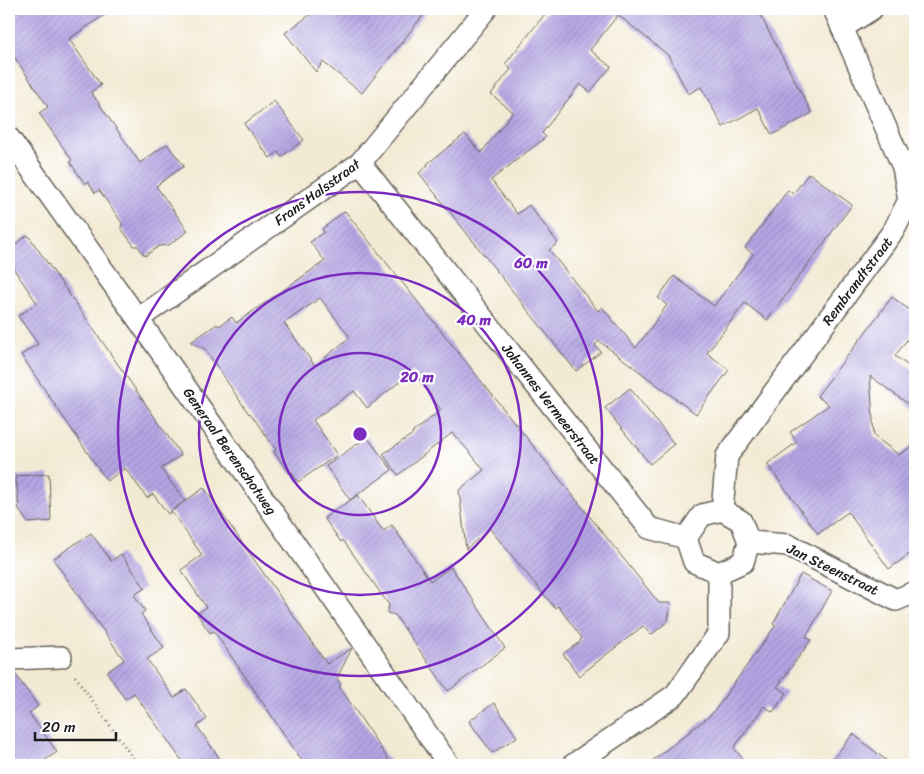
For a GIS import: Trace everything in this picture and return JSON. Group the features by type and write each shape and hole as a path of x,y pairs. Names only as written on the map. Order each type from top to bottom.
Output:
{"street":[{"name":"Frans Halsstraat","path":"138,319 360,162 486,9"},
{"path":"838,18 872,9"},
{"name":"Rembrandtstraat","path":"722,510 727,456 894,230 908,200 903,167 838,18"},
{"name":"Generaal Berenschotweg","path":"9,138 138,319 449,765"},
{"name":"Johannes Vermeerstraat","path":"360,162 649,528 686,538"},
{"path":"722,510 741,521 749,542 743,562 719,573 694,562 686,538 702,515 722,510"},
{"name":"Jan Steenstraat","path":"749,542 788,545 896,600 915,592"},
{"path":"573,765 675,694 719,633 719,573"},
{"path":"9,659 61,657"}],"path":[{"path":"61,657 138,765"}],"building":[{"path":"9,9 113,9 69,39 101,85 91,92 140,163 167,144 184,166 156,186 188,231 169,245 159,246 145,256 138,246 134,246 121,228 122,223 99,190 95,193 88,182 85,184 70,162 72,160 39,113 48,107 9,49"},
{"path":"318,9 428,9 362,93 323,62 316,72 285,33"},
{"path":"549,9 757,9 812,113 772,135 758,108 723,127 701,87 688,94 668,55 618,15 590,50 611,67 590,92 580,84 542,133 546,137 491,180 517,214 529,205 558,243 549,250 598,311 602,307 636,348 667,305 658,298 674,276 714,306 753,254 745,248 788,190 793,194 809,173 852,205 767,320 745,303 707,353 729,370 696,414 599,341 595,345 601,352 576,371 419,173 427,164 465,134 481,153 513,112 491,94 511,69 505,64"},
{"path":"274,101 304,140 281,157 278,152 270,158 244,124"},
{"path":"345,211 659,603 671,603 668,621 651,635 643,626 579,676 563,654 581,641 582,638 558,606 555,608 490,529 466,549 459,490 484,470 468,450 452,433 398,475 383,454 413,434 413,432 441,410 413,371 367,408 354,391 313,420 337,455 298,482 292,472 290,474 274,452 276,450 205,349 191,342 217,324 219,326 232,317 236,323 325,261 310,242 324,232 322,229","holes":["320,298 350,337 315,366 284,323"]},
{"path":"28,235 181,455 161,469 185,501 168,514 153,494 147,498 125,468 107,481 21,355 38,344 18,316 37,303 9,262 9,249"},
{"path":"892,297 915,314 915,329 895,356 915,371 915,409 870,376 874,436 899,455 915,444 915,550 889,569 848,512 818,534 767,464 797,442 790,432 829,405 817,396"},
{"path":"630,388 674,444 650,464 605,408"},
{"path":"367,437 392,470 350,500 326,466"},
{"path":"49,474 51,521 28,523 19,510 16,476"},
{"path":"204,488 327,664 352,648 337,678 341,685 339,686 392,765 305,765 214,631 210,633 197,614 206,607 181,570 202,555 171,511"},
{"path":"358,495 383,531 392,525 430,581 451,567 505,648 448,691 395,615 387,613 389,605 343,540 341,542 324,518"},
{"path":"91,533 111,561 121,554 145,588 134,595 145,611 141,614 164,648 147,659 174,698 186,689 207,719 197,726 224,765 185,765 134,693 125,699 107,672 124,660 53,559"},
{"path":"801,574 832,591 806,637 811,640 777,687 787,693 773,712 764,706 734,748 748,765 647,765 712,714 776,625 773,624"},
{"path":"9,671 13,671 38,706 29,713 57,752 38,765 9,765"},
{"path":"494,703 517,737 492,753 469,721"},
{"path":"853,734 892,765 828,765"}]}
